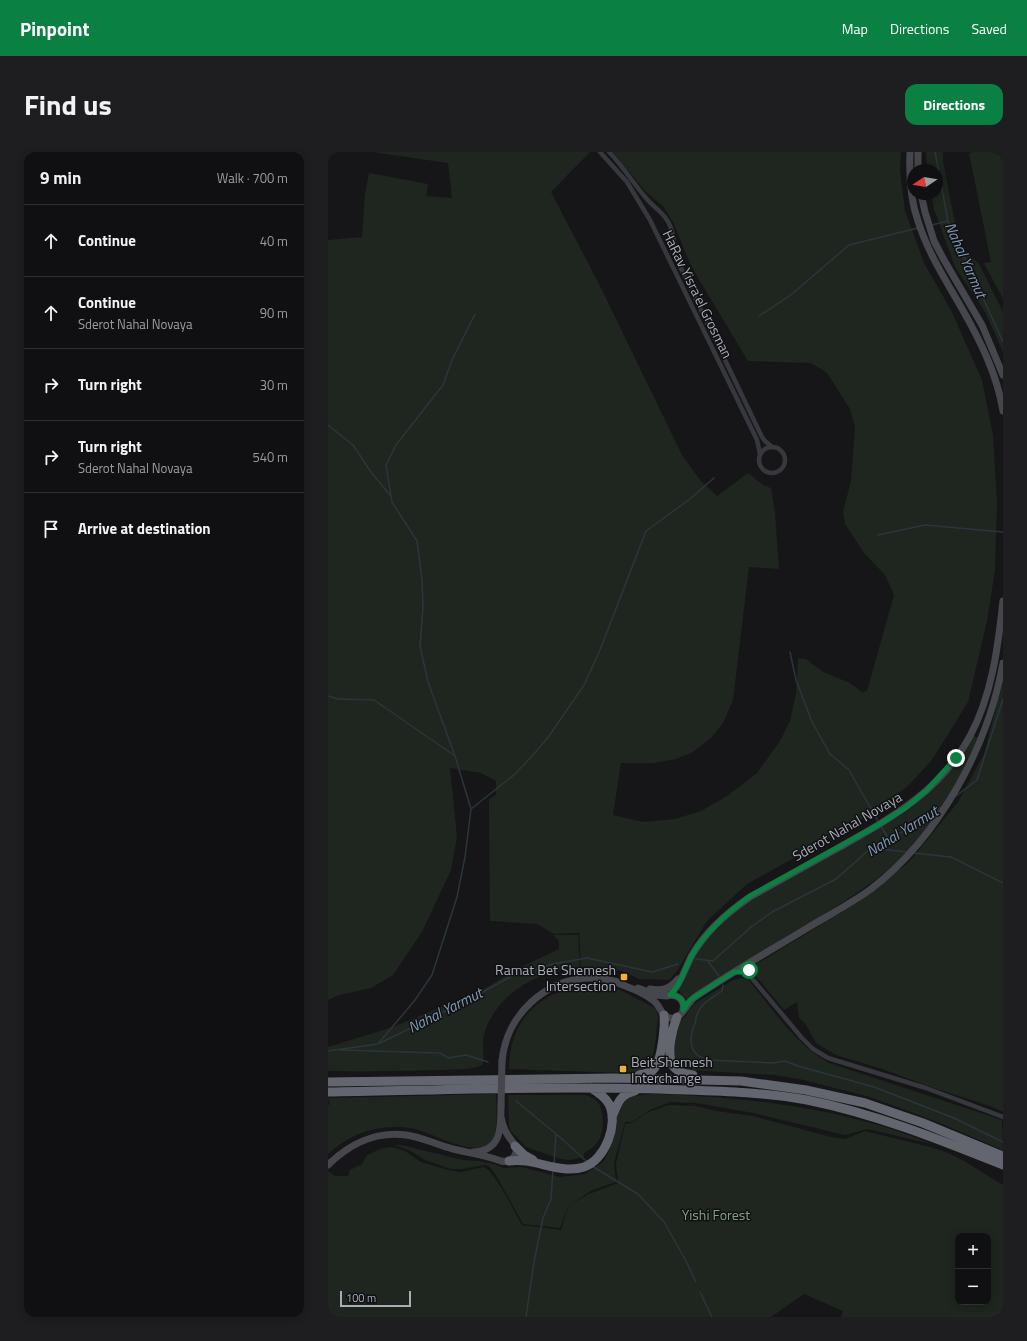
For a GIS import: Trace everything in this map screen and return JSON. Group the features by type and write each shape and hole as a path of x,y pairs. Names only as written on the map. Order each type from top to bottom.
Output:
{"highway":[{"path":"613,1078 637,1076 653,1070 659,1059 664,1026 662,1011"},
{"path":"680,1014 674,1027 670,1048 671,1059 674,1067 679,1072 718,1079 806,1090 865,1103 923,1123 1003,1156"},
{"path":"328,1082 613,1078 718,1079"},
{"path":"508,1161 521,1160 570,1169 591,1164 602,1154 606,1146 610,1136 612,1119 608,1102 598,1092 590,1088"},
{"path":"328,1092 590,1088 740,1091 805,1100 834,1106 891,1122 1003,1165"},
{"path":"612,1119 618,1103 624,1095 628,1092 647,1089"},
{"path":"513,1143 524,1155 540,1163"}],"main road":[{"path":"910,152 910,179 912,195 922,234 937,266 982,345 998,388 1003,411"},
{"path":"918,152 918,164"},
{"path":"922,200 924,212 934,241 982,325 1003,375"},
{"name":"Sderot Nahal Novaya","path":"669,995 677,987 694,952 702,940 737,906 750,896 898,813 926,791 947,769 967,741 984,704 994,666 1003,601"},
{"path":"615,982 649,998 670,1018 680,1014 690,1000 753,960 870,890 904,860 952,795 975,751 994,701 1003,663"},
{"path":"498,1160 493,1154 492,1150 501,1117 502,1061 504,1045 510,1028 521,1012 536,997 550,989 573,980 593,978 652,990 663,990 672,985 683,973"},
{"path":"628,985 656,995 677,996 683,1003 680,1014"},
{"path":"662,1011 661,1002 669,995"},
{"path":"328,1165 350,1147 365,1140 382,1135 407,1135 503,1162 508,1161 515,1155 513,1143 505,1131 501,1117"},
{"path":"467,1152 482,1151 503,1138 513,1143"}],"street":[{"name":"HaRav Yisra'el Grosman","path":"600,152 627,182 650,220 757,440 760,454"},
{"name":"HaRav Yisra'el Grosman","path":"609,152 624,169 644,197 664,216 671,227 675,254 679,264 762,437 772,447"},
{"path":"772,447 780,450 784,457 783,465 778,471 770,472 763,468 759,461 760,454 764,450 772,447"},
{"path":"750,976 750,967 753,960"},
{"path":"734,972 744,972 750,976 802,1038 813,1049 828,1058 926,1088 1003,1117"}],"green space":[{"path":"372,152 590,152 551,192 600,286 682,455 700,480 717,496 748,473 763,485 771,488 775,513 779,569 749,567 733,700 723,723 711,738 693,752 676,759 653,763 621,763 613,815 643,822 675,819 701,811 727,796 757,773 780,741 790,721 796,693 798,658 806,659 823,672 850,683 862,692 867,691 894,595 885,575 864,553 845,524 843,512 851,481 855,427 850,409 827,373 811,363 748,361 691,266 673,222 663,206 646,192 613,152 901,152 900,170 905,211 924,263 951,310 982,380 993,435 997,502 995,570 987,621 968,702 932,760 907,787 877,807 857,823 747,884 707,921 677,971 669,980 639,979 622,971 581,967 579,933 554,934 537,924 490,921 489,799 496,795 496,781 481,773 450,768 457,837 451,870 422,932 393,975 371,988 339,995 328,1000 328,240 362,237 365,195 369,173 428,184 426,196 452,198 448,163"},
{"path":"926,152 943,152 943,160 960,246 979,264 1003,312 1003,352 985,312 955,267 934,209 932,200 943,200 943,164 927,164"},
{"path":"1003,152 1003,299 984,263 991,262 969,153"},
{"path":"1003,681 1003,1112 990,1106 882,1069 836,1055 816,1043 805,1023 799,1018 797,1002 784,1010 755,976 752,970 755,965 860,901 909,862 958,802 984,754"},
{"path":"974,735 975,737 978,737 972,753 955,786 922,835 898,861 871,883 843,902 760,952 688,1000 677,989 701,945 738,908 904,813 921,799"},
{"path":"553,935 578,935 580,967 549,973 535,979 521,986 498,1007 490,1020 484,1035 484,1057 482,1065 472,1068 459,1069 328,1071 328,1047 393,1027 482,990 521,967 559,949 559,941"},
{"path":"741,978 748,979 775,1014 805,1046 829,1063 1002,1120 1003,1150 935,1121 870,1097 799,1079 774,1075 688,1070 682,1068 674,1061 674,1034 680,1021 685,1017 694,1004 733,980"},
{"path":"591,985 604,986 620,990 655,1008 658,1015 656,1038 649,1064 640,1071 624,1073 509,1069 515,1035 522,1021 532,1009 544,1000 558,993 573,988"},
{"path":"496,1094 496,1127 494,1138 483,1147 474,1148 463,1146 410,1128 387,1127 356,1135 328,1154 328,1105 330,1104 328,1098"},
{"name":"Yishi Forest","path":"653,1094 767,1102 795,1106 878,1125 932,1144 867,1129 845,1135 753,1113 696,1103 670,1102 650,1110 632,1122 625,1122 614,1163 616,1182 592,1190 573,1203 589,1194 618,1183 616,1164 625,1124 632,1123 648,1112 669,1105 696,1106 716,1111 753,1116 831,1137 845,1139 865,1131 934,1148 970,1164 1003,1185 1003,1317 841,1317 843,1311 804,1294 771,1317 328,1317 328,1171 335,1176 348,1176 350,1170 362,1164 367,1155 380,1149 391,1147 405,1151 421,1162 448,1170 461,1172 484,1167 494,1177 522,1225 561,1230 567,1211 572,1204 567,1210 560,1228 523,1224 490,1167 485,1165 462,1169 451,1169 425,1160 409,1150 394,1145 401,1145 463,1160 494,1164 504,1168 522,1167 560,1177 585,1174 603,1162 609,1151 615,1133 618,1110 621,1102 633,1096"},
{"path":"508,1095 585,1095 592,1098 596,1100 601,1108 603,1125 601,1136 592,1148 584,1153 584,1157 569,1160 560,1159 526,1147 511,1131 509,1126"}],"waterway":[{"name":"Nahal Yarmut","path":"935,152 948,221 1003,342"},
{"path":"932,225 948,221"},
{"path":"759,316 792,294 849,245 918,228"},
{"path":"378,1044 415,1000 432,975 457,897 465,857 471,809 455,756 428,682 420,646 423,608 422,580 417,541 392,502 386,465 396,445 443,385 452,360 475,314"},
{"path":"328,425 353,445 371,472 390,495"},
{"path":"471,809 514,775 534,754 549,736 584,685 600,650 646,531 690,499 714,478"},
{"path":"878,535 925,525 1003,532"},
{"path":"790,652 796,680 812,722 830,754 849,770 878,821"},
{"path":"328,696 338,699 374,700 455,756"},
{"name":"Nahal Yarmut","path":"956,796 977,780 1003,699"},
{"name":"Nahal Yarmut","path":"696,959 713,961 751,927 772,912 836,879 871,848 918,824 941,807"},
{"path":"881,826 888,838"},
{"path":"871,848 907,852"},
{"path":"913,853 951,857 1003,883"},
{"name":"Nahal Yarmut","path":"328,1051 378,1044 466,1001 512,976 553,964 587,958 652,972 678,964"},
{"path":"707,960 719,976"},
{"path":"723,985 722,991 709,999 699,1010 697,1016 691,1040 693,1050 701,1057 707,1060 773,1063 785,1061 874,1087 954,1118 1003,1142"},
{"path":"341,1050 440,1053 448,1058 466,1055 488,1062"},
{"path":"516,1101 586,1161"},
{"path":"554,1164 556,1134"},
{"path":"592,1166 638,1194 664,1222 696,1282"},
{"path":"526,1317 534,1262 543,1218 551,1199 553,1170"},
{"path":"700,1292 712,1317"}],"place":[{"name":"Ramat Bet Shemesh Intersection","path":"624,977"},
{"name":"Beit Shemesh Interchange","path":"623,1069"}],"route":[{"path":"749,970 750,976 744,972 734,972 690,1000 683,1010 684,1007 681,999 677,996 670,995 677,987 686,965 702,940 737,906 750,896 873,828 904,809 938,780 956,758"}]}
